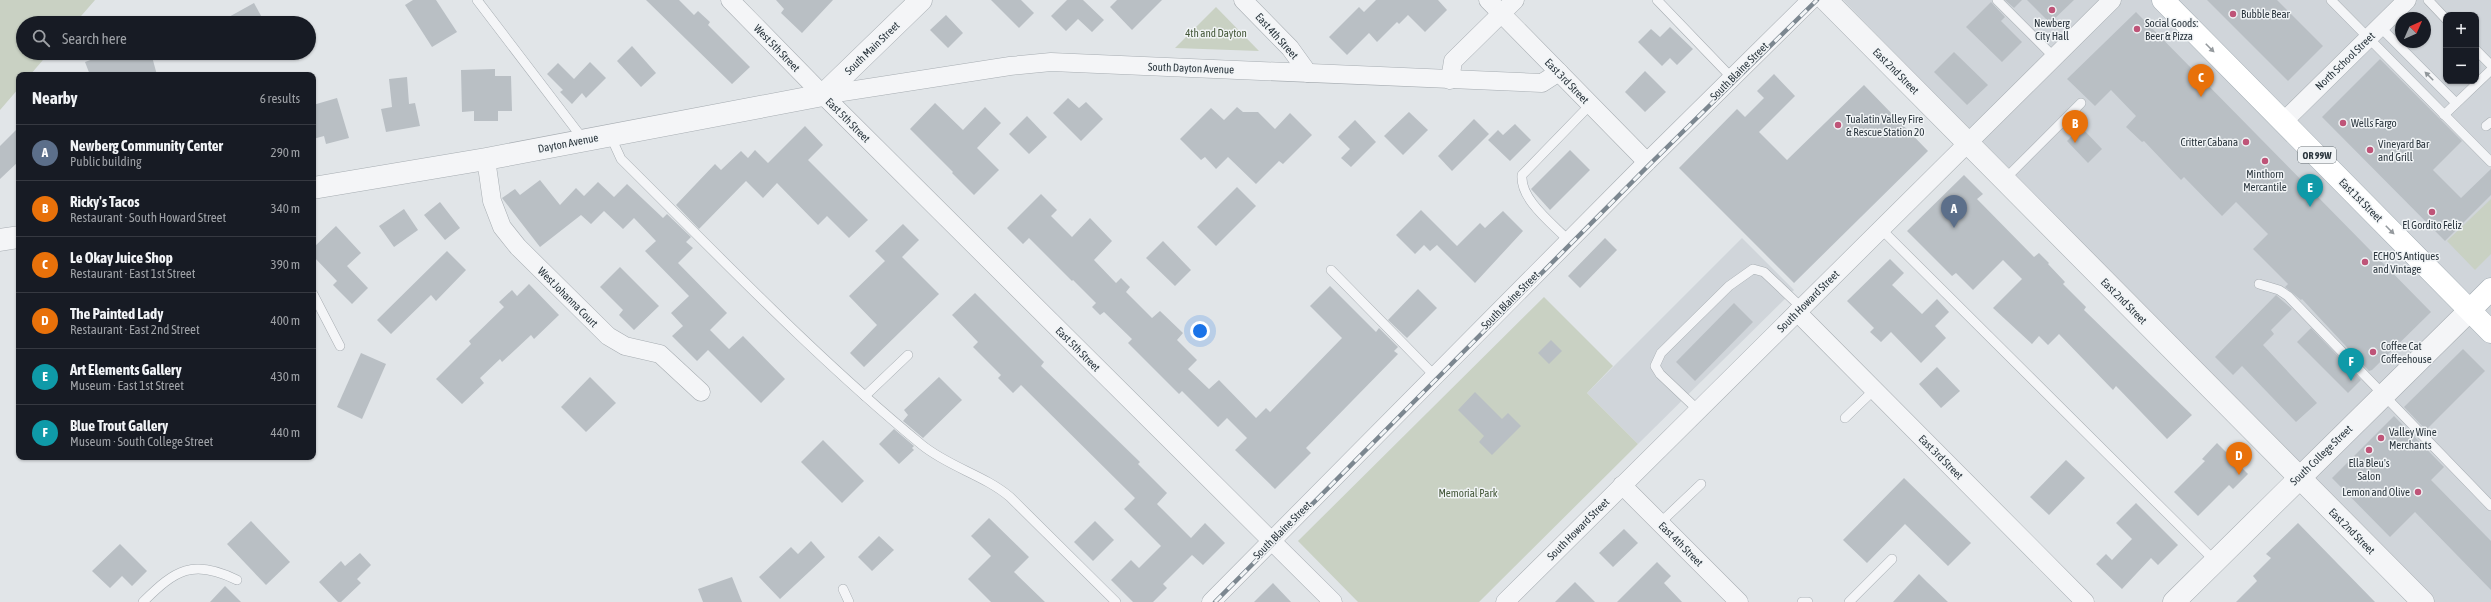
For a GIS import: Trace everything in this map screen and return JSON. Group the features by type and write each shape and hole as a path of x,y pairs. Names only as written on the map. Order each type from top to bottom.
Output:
{"main road":[{"name":"East 1st Street","path":"2163,0 2491,332"},
{"path":"2470,310 2491,289"}],"street":[{"name":"West 5th Street","path":"730,0 823,95"},
{"name":"South Main Street","path":"823,95 920,0"},
{"name":"East 4th Street","path":"1243,0 1290,48 1308,73"},
{"name":"East 3rd Street","path":"1488,0 1647,162"},
{"path":"1450,80 1453,61 1515,0"},
{"name":"South Blaine Street","path":"1211,602 1647,162 1812,0"},
{"name":"East 2nd Street","path":"1826,0 2298,478 2423,602"},
{"name":"South Howard Street","path":"1505,602 2112,0"},
{"name":"North School Street","path":"2284,122 2408,0"},
{"name":"South Dayton Avenue","path":"823,95 1010,66 1051,62 1542,83 1559,72"},
{"name":"Dayton Avenue","path":"316,187 486,159 823,95"},
{"name":"East 5th Street","path":"823,95 1333,602"},
{"name":"West Johanna Court","path":"486,159 492,200 502,226 518,247 608,336 625,346 660,354 701,392"},
{"path":"0,240 16,237"},
{"name":"East 3rd Street","path":"1799,310 1874,390 2086,602"},
{"name":"South College Street","path":"2174,602 2470,310"},
{"name":"East 4th Street","path":"1622,485 1739,602"}],"lane":[{"path":"477,0 584,140"},
{"path":"1657,0 1732,78"},
{"path":"1997,0 2054,57"},
{"path":"2331,0 2374,33 2456,103"},
{"path":"2428,0 2443,16"},
{"path":"2374,33 2444,115 2491,162"},
{"path":"2479,53 2491,66"},
{"path":"2444,115 2491,70"},
{"path":"2004,180 2081,103"},
{"path":"1569,241 1527,197 1522,181 1522,175 1590,104"},
{"path":"610,136 621,160 841,376 946,462 1002,490 1010,496 1116,602"},
{"path":"1881,229 2215,561"},
{"path":"1698,410 1660,374 1655,366 1661,353 1729,286 1753,269 1764,272 1799,310"},
{"path":"1331,270 1435,376"},
{"path":"2259,284 2279,290 2288,296 2384,394 2396,410 2491,506"},
{"path":"316,300 340,346"},
{"path":"865,396 908,355"},
{"path":"1845,418 1874,390"},
{"path":"1660,523 1701,484"},
{"path":"1849,602 1892,559"},
{"path":"143,602 158,588 182,571 194,568 217,570 237,580"},
{"path":"843,589 849,602"},
{"path":"1802,602 1808,602"}],"shaded area":[{"path":"1843,0 2491,0 2491,602 2432,602"},
{"path":"1742,238 1794,290 1638,444 1587,393"}],"green space":[{"path":"0,0 95,0 81,16 16,16 16,60 43,60 33,72 16,72 16,91 0,110"},
{"name":"4th and Dayton","path":"1216,7 1259,51 1175,48"},
{"path":"2491,199 2491,254 2475,270 2447,241"},
{"name":"Memorial Park","path":"1544,297 1613,366 1587,393 1638,444 1479,602 1358,602 1298,541"}],"building":[{"path":"413,0 436,0 457,32 432,47 405,5"},
{"path":"646,0 679,0 694,15 698,11 710,22 708,25 750,67 732,84"},
{"path":"776,0 833,0 802,33 781,13 784,9"},
{"path":"991,0 1021,0 1034,13 1019,28"},
{"path":"1067,0 1083,0 1104,20 1092,32 1078,19 1066,31 1051,16"},
{"path":"1117,0 1162,0 1132,30 1110,7"},
{"path":"1376,0 1438,0 1447,10 1425,32 1408,15 1399,24 1397,22 1377,42 1369,33 1347,55 1329,37 1359,7 1364,12"},
{"path":"2005,0 2022,0 2014,8"},
{"path":"2027,0 2074,0 2050,23"},
{"path":"2207,0 2277,0 2323,46 2288,81"},
{"path":"1991,2 2005,17 2001,21 2022,42 2002,62 1966,27"},
{"path":"254,3 261,16 231,16"},
{"path":"2136,12 2431,312 2372,370 2369,371 2302,299 2301,300 2285,287 2288,284 2253,249 2268,234 2236,202 2222,216 2184,177 2181,180 2144,141 2142,142 2126,127 2136,116 2111,90 2095,106 2067,79"},
{"path":"946,15 963,33 948,48 930,30"},
{"path":"1670,27 1693,49 1677,65 1670,58 1662,66 1638,42 1651,29 1660,37"},
{"path":"632,46 656,73 641,87 617,61"},
{"path":"1954,52 1988,85 1967,105 1934,72"},
{"path":"2380,59 2462,141 2433,170 2461,198 2491,169 2491,195 2445,241 2322,117"},
{"path":"91,60 153,60 156,72 89,72 85,62"},
{"path":"590,62 606,78 586,98 582,93 572,104 560,92 563,90 547,74 558,63 574,79"},
{"path":"495,69 495,76 511,76 512,111 498,111 498,121 474,121 474,111 462,112 461,70"},
{"path":"1645,71 1666,92 1645,112 1625,92"},
{"path":"1774,74 1795,96 1759,132 1787,160 1864,85 1928,151 1794,283 1679,168 1737,109 1745,117 1764,98 1757,91"},
{"path":"407,77 409,104 415,103 420,126 386,132 381,109 392,107 389,79"},
{"path":"337,98 349,138 326,144 324,136 316,138 316,104"},
{"path":"1068,98 1079,108 1086,102 1103,119 1081,141 1053,113"},
{"path":"935,103 963,130 985,107 1001,123 977,148 999,170 974,195 910,129"},
{"path":"1237,107 1243,112 1258,112 1275,129 1290,113 1312,135 1283,164 1279,161 1256,184 1228,157 1216,169 1205,157 1201,160 1180,139 1211,108 1224,120"},
{"path":"1409,112 1428,130 1403,155 1384,136"},
{"path":"1027,116 1047,137 1029,154 1009,134"},
{"path":"1474,119 1489,134 1452,171 1438,156"},
{"path":"1355,120 1376,142 1351,167 1341,158 1350,149 1338,137"},
{"path":"1515,124 1531,140 1510,161 1488,140 1498,130 1503,135"},
{"path":"805,126 823,145 808,160 868,220 849,238 827,216 818,225 777,183 763,198 746,181 699,229 676,205 715,164 721,170 741,151 748,158 755,150 768,163"},
{"path":"2081,127 2102,149 2088,163 2067,141"},
{"path":"16,130 16,164 0,179 0,146"},
{"path":"1570,150 1590,170 1550,210 1531,189"},
{"path":"1964,175 1983,194 1977,199 2034,257 2039,253 2049,263 2048,264 2065,282 2063,284 2086,307 2084,310 2192,415 2167,439 2116,386 2113,390 2059,334 2048,345 2039,336 2032,344 1993,308 2022,279 2003,260 1973,290 1956,273 1952,276 1907,231"},
{"path":"540,180 560,205 576,188 584,196 598,182 614,197 627,184 663,218 667,214 691,237 686,242 693,248 678,263 727,313 710,330 729,349 743,336 785,379 761,403 708,350 697,361 672,336 683,326 671,313 689,296 645,251 656,241 634,218 623,229 604,211 591,224 581,215 540,247 502,198 515,189 520,195"},
{"path":"1237,187 1256,206 1216,246 1197,227"},
{"path":"1041,194 1057,210 1051,216 1072,237 1090,218 1112,241 1094,260 1116,283 1121,278 1130,287 1126,292 1152,318 1160,311 1183,333 1177,340 1197,360 1188,369 1209,389 1219,380 1256,418 1266,408 1270,412 1342,338 1310,306 1330,286 1376,332 1379,328 1398,347 1394,351 1398,354 1306,448 1311,453 1275,489 1235,450 1247,438 1227,418 1218,427 1182,391 1179,394 1128,343 1132,339 1104,312 1100,315 1092,307 1096,303 1073,280 1072,281 1029,238 1023,244 1007,228"},
{"path":"440,202 460,228 445,240 424,215"},
{"path":"404,209 418,230 394,247 379,226"},
{"path":"1421,210 1457,246 1480,223 1485,228 1503,211 1523,231 1475,283 1437,245 1430,251 1424,245 1415,254 1396,235"},
{"path":"903,224 919,240 902,257 939,294 864,367 850,353 877,325 849,296 885,261 875,251"},
{"path":"336,226 361,253 347,266 368,288 352,304 333,285 337,281 316,259 316,245"},
{"path":"1605,238 1617,250 1580,288 1568,276"},
{"path":"1163,241 1191,270 1175,286 1146,258"},
{"path":"447,251 466,270 436,301 431,295 391,334 377,320"},
{"path":"1890,259 1904,273 1892,285 1922,314 1937,299 1949,312 1935,326 1946,338 1921,363 1891,332 1881,342 1870,332 1874,328 1847,301"},
{"path":"620,267 659,306 634,330 619,315 623,310 600,287"},
{"path":"529,284 559,315 534,339 531,335 502,362 500,359 480,378 484,383 462,404 436,379 471,344 469,341 504,307 499,302 512,290 517,296"},
{"path":"1418,289 1437,308 1407,338 1388,320"},
{"path":"975,293 1044,362 1041,366 1140,462 1138,464 1167,493 1157,504 1191,538 1205,523 1225,543 1203,565 1192,555 1163,584 1167,588 1153,602 1133,602 1111,580 1131,560 1139,568 1161,546 1124,509 1135,498 1021,385 1013,393 998,378 1001,375 973,347 978,342 952,315"},
{"path":"2276,295 2292,309 2271,330 2274,334 2263,345 2317,403 2296,422 2242,366 2233,375 2215,357"},
{"path":"1734,303 1753,322 1695,381 1676,362"},
{"path":"2311,328 2361,380 2348,393 2297,342"},
{"path":"1551,340 1562,351 1549,364 1538,353"},
{"path":"2463,349 2485,371 2426,430 2404,407"},
{"path":"361,353 386,364 362,419 337,407"},
{"path":"1937,367 1960,391 1941,408 1919,384"},
{"path":"590,377 616,403 586,432 561,407"},
{"path":"939,377 962,400 923,438 903,421 908,415 904,410"},
{"path":"1475,392 1502,419 1508,413 1521,426 1492,455 1479,442 1484,436 1458,410"},
{"path":"2394,416 2444,467 2431,480 2491,541 2491,590 2415,512 2390,537 2332,478"},
{"path":"894,429 914,446 912,448 914,450 899,464 879,444"},
{"path":"823,440 864,481 842,503 801,462"},
{"path":"2217,443 2248,474 2233,489 2229,485 2198,516 2174,492 2205,461 2202,459"},
{"path":"2066,460 2085,478 2049,515 2030,497"},
{"path":"1904,478 1971,543 1948,566 1905,524 1867,563 1843,540"},
{"path":"2136,503 2178,545 2158,565 2151,558 2122,589 2096,564 2106,554 2112,560 2132,539 2116,523"},
{"path":"989,518 1029,557 1014,572 1045,602 991,602 968,579 991,556 971,536"},
{"path":"251,521 290,562 266,585 227,544"},
{"path":"1095,521 1114,540 1093,561 1074,542"},
{"path":"2298,523 2375,602 2236,602 2257,581 2253,576 2271,558 2266,554"},
{"path":"1624,529 1638,543 1613,567 1599,553"},
{"path":"879,536 894,550 872,571 858,557"},
{"path":"811,541 825,557 780,599 759,577 791,547 798,554"},
{"path":"120,544 147,571 132,586 122,576 110,588 92,571"},
{"path":"360,553 371,565 357,579 361,583 341,602 338,602 319,582 341,561 345,566"},
{"path":"1657,562 1671,576 1664,583 1682,602 1617,602"},
{"path":"1919,574 1927,582 1948,602 1893,602"},
{"path":"732,577 742,602 703,602 698,589"},
{"path":"1575,582 1595,602 1555,602"},
{"path":"1273,583 1291,602 1254,602"},
{"path":"225,586 241,602 210,602"}],"railway":[{"path":"1215,602 1650,164 1817,0"}],"place":[{"name":"Newberg City Hall","path":"2052,10"},
{"name":"Bubble Bear","path":"2233,14"},
{"name":"Social Goods: Beer & Pizza","path":"2137,29"},
{"name":"Le Okay Juice Shop","path":"2201,97"},
{"name":"Wells Fargo","path":"2343,123"},
{"name":"Tualatin Valley Fire & Rescue Station 20","path":"1838,125"},
{"name":"Critter Cabana","path":"2246,142"},
{"name":"Ricky's Tacos","path":"2075,143"},
{"name":"Vineyard Bar and Grill","path":"2370,150"},
{"name":"Minthorn Mercantile","path":"2265,161"},
{"name":"Art Elements Gallery","path":"2310,207"},
{"name":"El Gordito Feliz","path":"2432,212"},
{"name":"Newberg Community Center","path":"1954,228"},
{"name":"ECHO'S Antiques and Vintage","path":"2365,262"},
{"name":"Coffee Cat Coffeehouse","path":"2373,352"},
{"name":"Blue Trout Gallery","path":"2351,381"},
{"name":"Valley Wine Merchants","path":"2381,438"},
{"name":"Ella Bleu's Salon","path":"2369,450"},
{"name":"The Painted Lady","path":"2239,475"},
{"name":"Lemon and Olive","path":"2418,492"}]}
